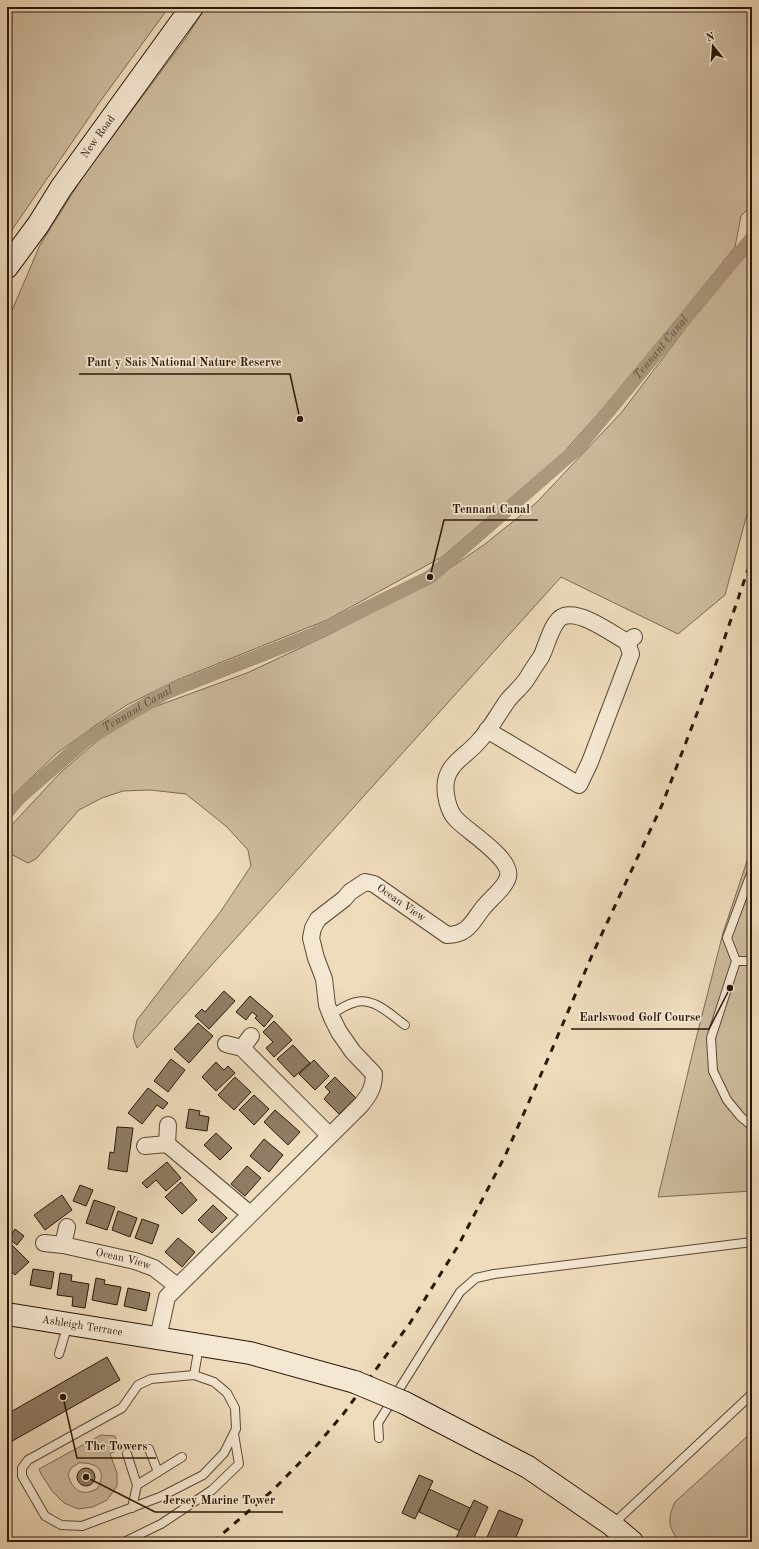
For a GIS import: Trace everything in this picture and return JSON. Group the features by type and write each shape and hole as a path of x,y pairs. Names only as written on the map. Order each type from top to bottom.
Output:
{"main road":[{"name":"New Road","path":"7,267 38,225 61,188 192,7"},
{"name":"Ashleigh Terrace","path":"7,1314 250,1353 355,1382 404,1403 528,1467 612,1525 632,1542"}],"street":[{"name":"Ocean View","path":"158,1338 167,1297 361,1105 371,1092 374,1084 374,1074 353,1052 339,1032 327,1004 324,980 311,938 313,928 318,919 344,899 350,892 365,882 374,884 447,935 456,935 463,932 470,926 498,892 508,877 507,868 501,859 455,818 449,807 446,794 446,781 450,771 457,761 478,743 487,730 508,700 526,680 542,655 556,621 560,618 563,616 573,615 583,617 631,639 631,654 590,762 579,785 487,730"},
{"path":"240,1043 329,1135"},
{"path":"167,1144 168,1125"},
{"path":"145,1146 167,1144 250,1214"},
{"path":"63,1245 67,1228"},
{"name":"Ocean View","path":"44,1244 63,1245 135,1261 154,1268 178,1286"}],"lane":[{"path":"752,871 727,938 736,961 711,1038 713,1071 727,1100 741,1117 752,1126"},
{"path":"736,961 752,961"},
{"path":"331,1015 356,1001 363,1001 380,1006 405,1025"},
{"path":"379,1438 378,1423 460,1292 476,1278 494,1274 752,1242"},
{"path":"60,1354 68,1323"},
{"path":"194,1375 200,1345"},
{"path":"194,1375 214,1382 227,1393 235,1408 236,1429 234,1434 224,1453 203,1475 160,1497 82,1526 61,1525 45,1516 22,1476 22,1468 28,1460 122,1408 138,1385 151,1379 194,1375"},
{"path":"612,1525 752,1394"},
{"path":"124,1542 161,1524 212,1490 239,1464 234,1434"},
{"path":"149,1449 158,1472"},
{"path":"127,1454 137,1485 132,1508"},
{"path":"137,1485 182,1457"}],"shaded area":[{"path":"7,7 169,7 99,103 7,237"},
{"path":"206,7 752,7 752,205 741,216 735,247 622,387 564,452 442,557 327,620 177,680 127,705 93,727 56,754 7,801 7,322 40,245 84,175 185,39"},
{"path":"752,250 752,496 725,595 678,634 561,577 137,1048 133,1037 137,1020 221,911 251,866 248,850 227,827 186,794 150,790 123,791 102,798 79,810 36,859 28,863 7,852 7,830 60,773 97,741 140,712 247,673 328,635 425,585 485,544 536,503 621,413 724,278"},
{"path":"752,846 752,1191 658,1197 723,933"},
{"path":"752,1432 752,1542 680,1542 673,1532 670,1523 672,1508 675,1502"},
{"path":"101,1435 115,1436 120,1448 110,1454 117,1473 117,1486 107,1500 93,1507 78,1509 64,1503 52,1491 39,1469","holes":["79,1463 96,1466 101,1473 101,1477 97,1489 82,1492 78,1491 72,1485 68,1475 71,1468"]}],"building":[{"path":"224,991 235,1001 209,1029 195,1016 202,1009 205,1012"},
{"path":"250,996 273,1016 264,1027 255,1018 257,1016 252,1012 246,1020 236,1012"},
{"path":"274,1021 292,1040 274,1057 266,1048 273,1042 263,1032"},
{"path":"198,1023 213,1036 189,1063 174,1049"},
{"path":"293,1045 310,1063 294,1077 277,1059"},
{"path":"171,1059 185,1070 168,1092 154,1081"},
{"path":"314,1060 329,1076 315,1090 299,1074"},
{"path":"216,1062 224,1070 228,1066 235,1073 216,1091 202,1077"},
{"path":"235,1077 251,1092 234,1110 218,1095"},
{"path":"335,1077 356,1098 339,1114 324,1099 330,1092 325,1087"},
{"path":"148,1088 168,1103 163,1109 157,1105 142,1124 128,1113"},
{"path":"254,1095 269,1109 254,1125 239,1110"},
{"path":"189,1109 200,1111 199,1115 209,1117 207,1131 186,1128"},
{"path":"275,1110 300,1132 288,1145 264,1122"},
{"path":"117,1127 133,1128 127,1172 108,1169 110,1152 114,1153"},
{"path":"216,1133 232,1148 220,1160 204,1145"},
{"path":"264,1139 283,1155 269,1172 250,1156"},
{"path":"167,1162 181,1178 166,1191 156,1180 147,1188 142,1183"},
{"path":"247,1166 261,1178 245,1196 231,1184"},
{"path":"181,1182 197,1200 182,1214 165,1197"},
{"path":"80,1185 93,1190 86,1206 73,1201"},
{"path":"62,1195 72,1210 45,1230 34,1215"},
{"path":"94,1200 115,1207 107,1230 86,1223"},
{"path":"213,1205 227,1218 212,1233 198,1220"},
{"path":"118,1211 137,1218 130,1237 112,1230"},
{"path":"142,1219 159,1225 152,1244 135,1238"},
{"path":"15,1229 24,1236 17,1245 9,1239"},
{"path":"178,1238 195,1252 182,1267 165,1252"},
{"path":"12,1245 29,1262 15,1275 7,1267 7,1250"},
{"path":"33,1269 54,1272 51,1289 30,1285"},
{"path":"60,1273 72,1275 71,1281 89,1284 85,1308 72,1306 73,1297 57,1295"},
{"path":"96,1278 105,1280 104,1284 121,1287 117,1305 92,1300"},
{"path":"128,1288 150,1293 146,1311 124,1306"},
{"path":"107,1357 120,1380 7,1444 7,1414"},
{"path":"7,1444 12,1452 7,1455"},
{"path":"86,1468 92,1471 95,1477 92,1483 86,1486 80,1483 77,1477 80,1471"},
{"path":"419,1475 433,1481 415,1519 402,1513"},
{"path":"429,1489 470,1508 460,1531 419,1512"},
{"path":"474,1500 488,1507 472,1542 464,1542 456,1538"},
{"path":"499,1510 523,1520 514,1542 485,1542"}],"waterway":[{"name":"Tennant Canal","path":"7,812 20,797 87,739 165,693 312,635 430,577 578,448 752,238"}],"railway":[{"path":"213,1542 273,1490 317,1445 344,1413 410,1323 458,1246 505,1156 593,953 662,805 714,669 752,558"}],"place":[{"name":"Pant y Sais National Nature Reserve","path":"300,419"},
{"name":"Tennant Canal","path":"430,577"},
{"name":"Earlswood Golf Course","path":"730,988"},
{"name":"The Towers","path":"63,1397"},
{"name":"Jersey Marine Tower","path":"86,1477"}]}
